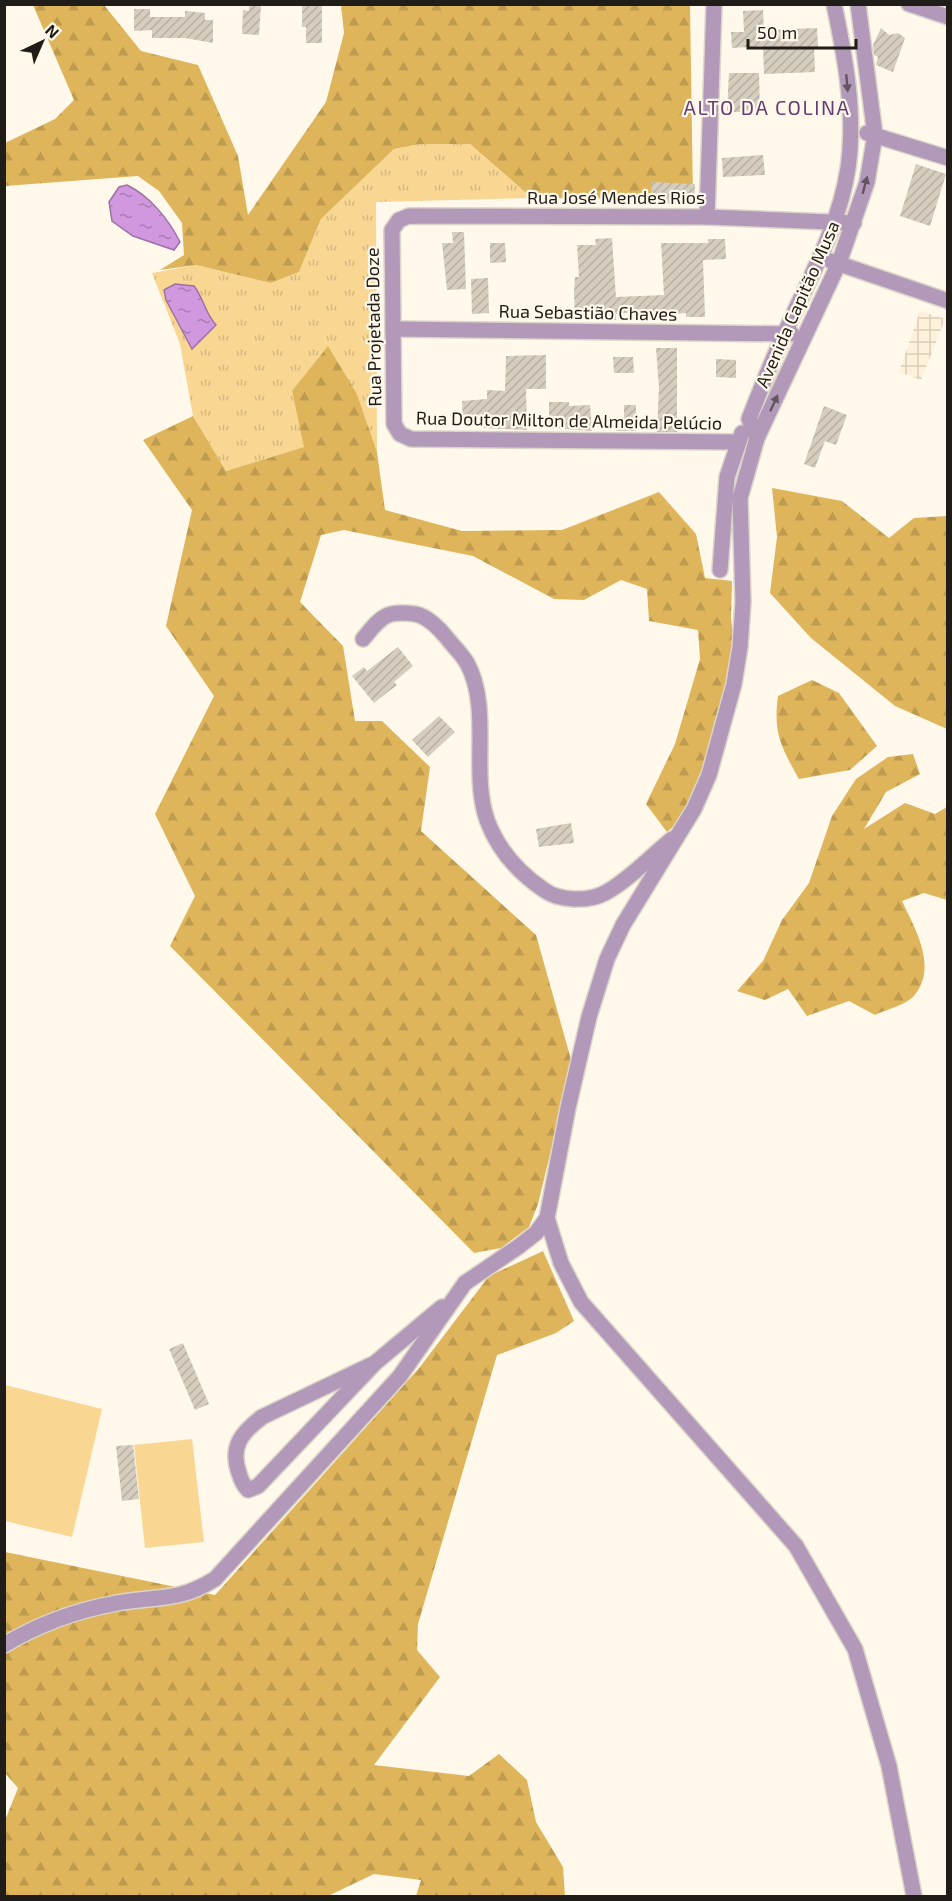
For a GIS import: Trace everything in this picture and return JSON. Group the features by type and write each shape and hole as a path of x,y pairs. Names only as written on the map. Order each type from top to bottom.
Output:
{"street":[{"path":"707,217 714,4"},
{"name":"Avenida Capitão Musa","path":"720,570 727,477 738,442 784,334 821,258 848,169 851,130 844,55 834,4"},
{"name":"Avenida Capitão Musa","path":"547,1218 568,1108 589,1017 607,959 623,925 694,808 709,775 734,684 743,602 740,498 757,438 839,263 867,182 875,135 858,4"},
{"path":"909,4 948,17"},
{"path":"851,130 875,135 948,158"},
{"name":"Rua José Mendes Rios","path":"399,220 409,216 707,217 834,220 854,224"},
{"name":"Rua Projetada Doze","path":"399,220 392,230 394,424 400,434"},
{"path":"821,258 948,301"},
{"name":"Rua Sebastião Chaves","path":"393,329 807,333"},
{"path":"748,419 757,438"},
{"name":"Rua Doutor Milton de Almeida Pelúcio","path":"400,434 411,439 738,442"},
{"path":"363,639 378,620 394,611 420,615 441,630 467,664 478,703 480,789 488,820 504,853 528,879 550,895 590,899 606,892 679,833"},
{"path":"375,1363 262,1417 248,1428 238,1440 236,1449 235,1461 243,1485 248,1490 258,1486 375,1363 454,1297 481,1270 536,1233 547,1218"},
{"path":"547,1218 561,1263 581,1302 796,1546 855,1649 889,1766 914,1896"},
{"path":"4,1646 70,1614 119,1603 179,1597 215,1579 400,1376 454,1297"}],"shaded area":[{"path":"920,311 945,319 921,380 899,372"}],"green space":[{"path":"33,5 104,5 141,51 198,65 238,156 248,215 326,102 344,33 341,5 690,5 693,199 532,198 470,144 420,144 394,149 321,219 299,272 271,283 196,265 160,270 184,255 182,223 159,191 138,176 5,186 5,143 55,119 74,100"},
{"path":"420,144 470,144 532,198 376,202 377,452 357,394 292,391 305,447 226,471 193,416 180,344 152,273 196,265 271,283 299,272 321,219 394,149"},
{"path":"328,346 357,394 377,452 385,510 462,531 562,530 659,492 696,534 705,578 732,581 731,618 735,652 709,762 690,812 667,832 646,804 675,744 700,659 698,630 649,621 647,589 621,580 584,600 554,599 473,556 344,530 321,535 300,602 343,646 355,721 382,721 430,767 421,831 536,935 572,1063 538,1204 529,1227 501,1248 474,1253 170,946 195,896 155,814 214,696 166,626 192,510 143,440 193,416 226,471 304,447 292,391"},
{"path":"772,488 842,501 889,538 914,518 947,516 947,729 895,706 811,638 770,593 777,537"},
{"path":"812,680 839,693 877,746 850,770 799,779 787,758 780,739 777,720 778,696"},
{"path":"913,754 920,774 886,792 864,829 905,803 935,814 947,807 947,900 924,893 902,901 918,936 924,961 921,986 913,997 875,1015 849,1001 807,1016 788,989 765,1000 737,991 763,961 782,920 809,883 832,816 856,779 888,757"},
{"path":"543,1251 574,1321 556,1333 497,1355 418,1624 417,1650 440,1677 374,1765 469,1776 499,1754 527,1780 536,1822 563,1867 565,1896 416,1896 421,1880 374,1874 328,1896 5,1896 4,1823 18,1788 5,1773 5,1552 215,1595 420,1367 489,1276"},
{"path":"5,1385 102,1409 72,1537 5,1521"},
{"path":"192,1439 204,1542 145,1548 134,1445"}],"water":[{"path":"127,185 151,202 170,225 180,242 174,250 133,236 112,221 109,202 119,187"},
{"path":"175,284 194,286 216,325 192,349 166,300 164,290"}],"building":[{"path":"249,4 261,4 259,35 242,34 243,10 249,11"},
{"path":"302,6 322,6 322,43 306,43 306,27 302,27"},
{"path":"134,9 150,9 150,17 185,17 185,11 205,13 205,20 213,20 213,43 185,38 152,38 152,30 134,31"},
{"path":"763,10 764,30 817,28 818,47 814,47 815,72 764,74 763,46 732,48 731,32 744,32 743,11"},
{"path":"881,28 889,35 898,33 905,38 893,72 876,65 878,57 874,55 873,45"},
{"path":"729,73 759,73 760,112 727,112"},
{"path":"763,155 765,175 723,177 722,158"},
{"path":"916,164 946,174 930,226 900,216"},
{"path":"652,182 695,184 694,204 651,203"},
{"path":"452,232 464,232 466,289 447,290 442,243 453,243"},
{"path":"612,238 616,297 664,295 661,243 708,243 708,239 725,239 726,259 703,260 705,317 686,317 686,313 647,317 647,311 616,314 616,320 575,319 575,277 579,277 577,245 596,245 595,239"},
{"path":"490,243 505,243 506,262 490,263"},
{"path":"488,278 489,313 472,314 471,279"},
{"path":"656,348 677,348 677,432 657,432 659,388"},
{"path":"546,355 546,389 526,389 527,430 483,428 484,420 463,421 462,401 487,399 487,390 505,391 506,356"},
{"path":"613,357 633,357 634,373 614,373"},
{"path":"716,359 736,360 736,378 716,377"},
{"path":"549,402 569,402 569,406 590,405 592,431 549,428"},
{"path":"624,405 636,405 636,431 616,431 616,417 624,418"},
{"path":"824,406 847,415 836,445 825,441 815,468 804,464"},
{"path":"398,647 413,666 394,682 397,685 374,703 352,676 364,667 367,671"},
{"path":"439,716 455,732 428,757 412,740"},
{"path":"571,823 574,843 539,847 536,829"},
{"path":"183,1343 209,1404 195,1410 169,1349"},
{"path":"133,1445 139,1499 122,1501 116,1446"}],"district":[{"name":"ALTO DA COLINA","path":"767,107"}]}
